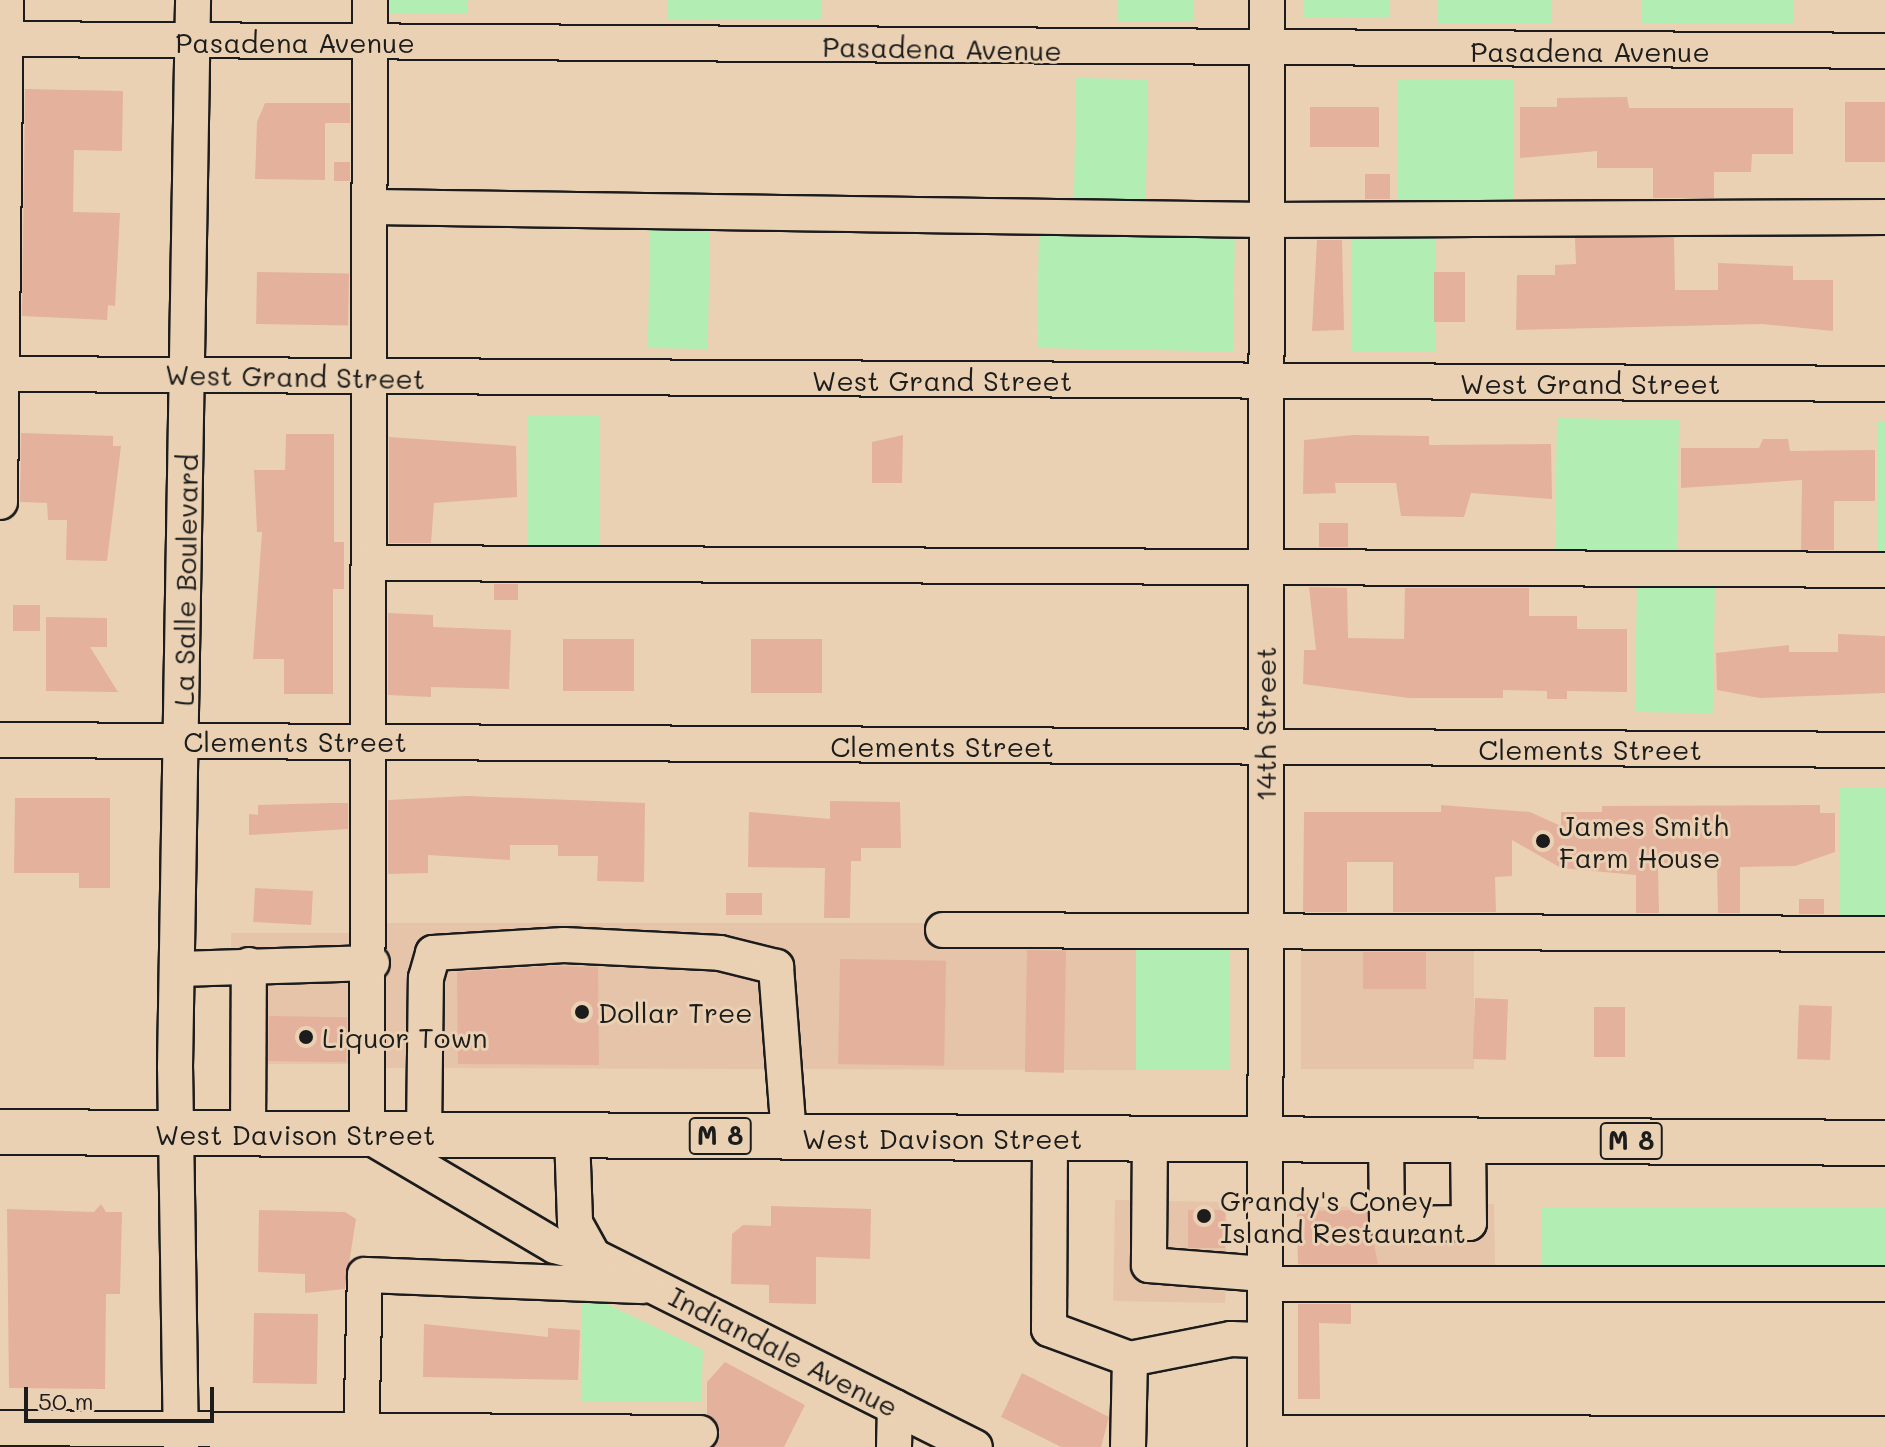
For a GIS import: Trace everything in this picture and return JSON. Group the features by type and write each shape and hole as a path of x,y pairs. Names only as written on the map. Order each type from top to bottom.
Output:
{"highway":[{"name":"West Davison Street","path":"0,1132 1885,1143"}],"street":[{"path":"0,502 4,374 3,39 6,0"},
{"name":"La Salle Boulevard","path":"181,1438 176,1133 190,375 193,0"},
{"path":"367,1135 372,963 373,42 370,0"},
{"name":"14th Street","path":"1265,1440 1263,1139 1267,0"},
{"name":"Pasadena Avenue","path":"3,39 1268,51 1885,51"},
{"path":"373,207 1266,220 1885,217"},
{"name":"West Grand Street","path":"4,374 1885,384"},
{"path":"371,563 1264,563 1885,570"},
{"name":"Clements Street","path":"0,740 1885,750"},
{"path":"943,930 1885,934"},
{"path":"424,1135 426,978 433,953 564,945 720,953 776,967 789,1137"},
{"path":"180,969 372,963"},
{"path":"248,1134 249,965"},
{"name":"Indiandale Avenue","path":"367,1135 528,1232 593,1256 975,1447"},
{"path":"572,1135 575,1223 593,1256"},
{"path":"1050,1138 1049,1329 1130,1359 1231,1339 1265,1340"},
{"path":"1150,1138 1149,1265 1264,1279 1885,1284"},
{"path":"1386,1139 1387,1224 1469,1223 1468,1140"},
{"path":"361,1439 365,1275 654,1286"},
{"path":"1128,1447 1130,1359"},
{"path":"894,1447 895,1407"},
{"path":"0,1428 181,1438 361,1439 700,1433"},
{"path":"1265,1440 1885,1434"}],"shaded area":[{"path":"381,923 929,923 930,943 1136,944 1136,1070 381,1068"},
{"path":"231,933 362,933 362,1064 231,1064"},
{"path":"1301,943 1474,943 1474,1069 1301,1069"},
{"path":"1115,1200 1227,1202 1225,1303 1113,1301"},
{"path":"1494,1204 1495,1273 1299,1276 1298,1207"}],"green space":[{"path":"389,0 468,0 468,14 389,14"},
{"path":"667,0 821,0 821,20 667,20"},
{"path":"1117,0 1194,0 1194,22 1117,22"},
{"path":"1304,0 1390,0 1390,18 1304,18"},
{"path":"1438,0 1552,0 1552,24 1438,24"},
{"path":"1641,0 1793,0 1793,23 1641,23"},
{"path":"1076,78 1148,79 1146,206 1074,205"},
{"path":"1397,79 1514,79 1514,205 1397,205"},
{"path":"650,222 710,223 708,349 648,348"},
{"path":"1039,226 1235,229 1233,351 1037,348"},
{"path":"1351,227 1435,227 1435,351 1351,351"},
{"path":"528,415 600,415 600,552 528,552"},
{"path":"1557,418 1679,420 1677,558 1555,556"},
{"path":"1878,421 1885,421 1885,558 1878,558"},
{"path":"1637,582 1715,583 1713,713 1635,712"},
{"path":"1840,787 1885,787 1885,923 1840,923"},
{"path":"1136,944 1230,944 1230,1070 1136,1070"},
{"path":"1541,1208 1885,1208 1885,1276 1541,1276"},
{"path":"582,1292 703,1350 701,1402 582,1402"}],"building":[{"path":"25,89 123,91 122,151 74,150 73,212 120,213 115,306 108,305 107,320 22,316"},
{"path":"1627,97 1629,108 1793,108 1793,154 1752,154 1751,172 1714,172 1714,198 1653,198 1653,168 1597,168 1597,151 1520,158 1520,107 1557,107 1557,98"},
{"path":"1845,102 1885,102 1885,162 1845,162"},
{"path":"265,103 350,103 350,123 325,123 325,180 255,179 257,122"},
{"path":"1310,107 1379,107 1379,147 1310,147"},
{"path":"334,162 350,162 350,181 334,181"},
{"path":"1365,174 1390,174 1390,199 1365,199"},
{"path":"1575,238 1674,238 1675,290 1718,290 1718,263 1793,266 1793,280 1833,280 1833,331 1762,324 1516,330 1517,275 1555,275 1555,265 1576,264"},
{"path":"1317,240 1342,240 1344,330 1312,331"},
{"path":"257,272 349,274 348,326 256,324"},
{"path":"1434,272 1465,272 1465,322 1434,322"},
{"path":"21,433 113,436 113,446 121,446 107,561 66,560 67,520 48,520 47,503 20,502"},
{"path":"286,434 334,434 334,542 344,542 344,589 333,589 333,694 284,694 284,659 253,659 262,532 257,532 254,470 285,470"},
{"path":"903,435 902,483 872,483 872,442"},
{"path":"1353,435 1429,436 1429,445 1551,444 1552,499 1471,493 1464,517 1401,516 1396,483 1335,483 1336,493 1303,494 1304,440"},
{"path":"389,437 516,446 517,497 434,503 431,543 389,543"},
{"path":"1763,439 1788,439 1790,451 1875,450 1875,501 1834,501 1834,550 1801,550 1802,480 1681,488 1681,448 1759,448"},
{"path":"1319,523 1348,523 1348,547 1319,547"},
{"path":"494,584 518,584 518,600 494,600"},
{"path":"1309,587 1347,588 1348,638 1404,639 1405,588 1529,588 1529,616 1577,616 1577,629 1627,629 1627,692 1567,691 1567,699 1547,699 1547,691 1503,690 1503,698 1409,698 1303,684 1304,650 1316,650"},
{"path":"13,605 40,605 40,631 13,631"},
{"path":"388,613 433,615 433,627 511,630 509,689 431,687 431,697 388,695"},
{"path":"46,617 107,618 107,647 90,647 118,692 46,691"},
{"path":"1838,634 1885,636 1885,693 1760,698 1717,690 1716,653 1789,645 1789,652 1838,652"},
{"path":"563,639 634,639 634,691 563,691"},
{"path":"751,639 822,639 822,693 751,693"},
{"path":"467,796 645,803 644,882 597,881 598,856 558,856 558,845 510,845 510,860 428,855 428,873 388,874 388,800"},
{"path":"15,798 110,798 110,888 79,888 79,873 14,873"},
{"path":"830,801 900,802 901,848 861,848 861,861 851,861 850,918 824,918 825,868 748,867 749,812 830,819"},
{"path":"348,803 348,829 249,835 249,814 258,815 258,805"},
{"path":"1441,805 1530,812 1561,826 1561,812 1602,812 1602,806 1820,805 1820,813 1835,813 1835,852 1795,866 1740,867 1740,913 1718,913 1717,865 1658,867 1659,913 1636,913 1636,875 1561,868 1512,840 1512,876 1495,877 1496,912 1393,912 1393,862 1347,862 1347,912 1303,912 1304,812 1441,812"},
{"path":"255,888 313,891 311,925 253,922"},
{"path":"726,893 762,893 762,915 726,915"},
{"path":"1799,899 1824,899 1824,914 1799,914"},
{"path":"1027,950 1066,951 1064,1073 1025,1072"},
{"path":"1363,952 1426,952 1426,989 1363,989"},
{"path":"840,959 946,961 944,1066 838,1064"},
{"path":"552,966 598,967 599,1065 458,1064 457,972"},
{"path":"1475,998 1508,999 1506,1060 1473,1059"},
{"path":"1799,1005 1832,1006 1830,1060 1797,1059"},
{"path":"1594,1007 1625,1007 1625,1057 1594,1057"},
{"path":"269,1016 347,1017 346,1062 268,1061"},
{"path":"101,1204 106,1212 122,1212 120,1294 106,1294 105,1389 9,1388 7,1209 94,1212"},
{"path":"771,1206 871,1209 870,1259 816,1257 816,1304 769,1303 769,1285 731,1284 732,1234 743,1225 771,1226"},
{"path":"259,1210 345,1212 356,1219 345,1289 305,1293 305,1274 258,1272"},
{"path":"1188,1210 1225,1210 1225,1248 1188,1248"},
{"path":"1367,1210 1378,1264 1298,1264 1297,1211"},
{"path":"1298,1304 1351,1304 1351,1324 1319,1323 1320,1399 1298,1399"},
{"path":"254,1313 318,1314 317,1384 253,1383"},
{"path":"424,1324 548,1337 548,1328 580,1330 578,1380 423,1377"},
{"path":"725,1362 805,1405 784,1447 713,1447 720,1432 707,1415 707,1382"},
{"path":"1022,1373 1109,1417 1101,1447 1061,1447 1001,1417"}],"place":[{"name":"James Smith Farm House","path":"1543,841"},
{"name":"Dollar Tree","path":"582,1012"},
{"name":"Liquor Town","path":"306,1037"},
{"name":"Grandy's Coney Island Restaurant","path":"1204,1216"}]}
